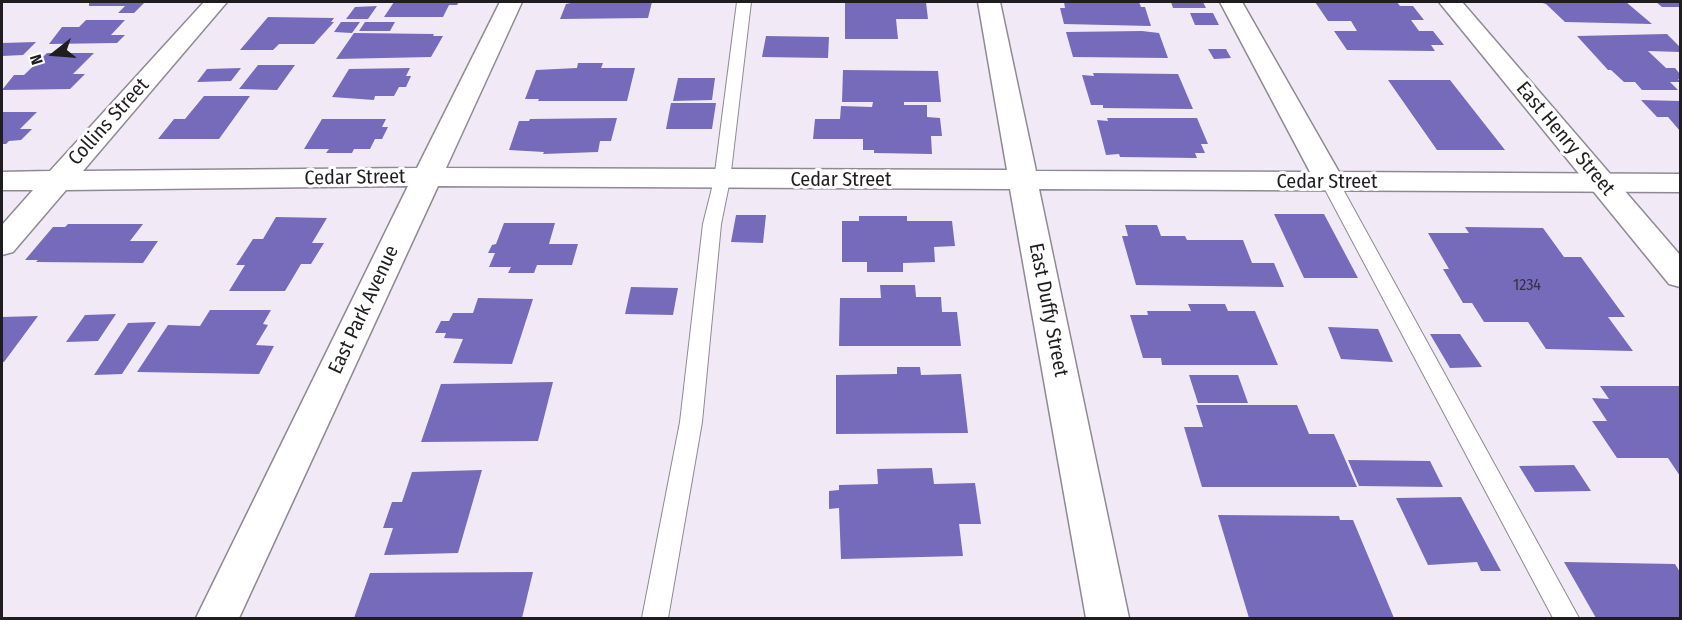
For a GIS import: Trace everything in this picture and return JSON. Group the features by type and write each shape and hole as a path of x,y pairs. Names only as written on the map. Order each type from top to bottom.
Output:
{"street":[{"name":"Collins Street","path":"2,244 216,2"},
{"name":"East Park Avenue","path":"217,618 511,2"},
{"name":"East Duffy Street","path":"989,2 1107,618"},
{"path":"1231,2 1330,182"},
{"name":"East Henry Street","path":"1450,2 1680,276"},
{"name":"Cedar Street","path":"2,181 427,177 1680,183"}],"lane":[{"path":"655,618 691,422 712,224 722,180 744,2"},
{"path":"1330,182 1566,618"}],"building":[{"path":"89,2 145,2 134,13 118,13 125,6 89,6"},
{"path":"394,2 459,2 457,5 449,5 443,17 384,17"},
{"path":"652,2 648,18 560,19 566,4"},
{"path":"845,2 926,2 928,19 896,19 898,39 845,39"},
{"path":"1064,2 1139,2 1141,7 1145,7 1151,26 1064,24 1060,8 1065,8"},
{"path":"1171,2 1203,2 1206,8 1173,8"},
{"path":"1315,2 1397,2 1400,6 1413,6 1424,20 1411,20 1419,31 1433,31 1444,45 1431,45 1435,51 1347,50 1334,31 1357,31 1351,21 1328,21"},
{"path":"1539,2 1626,2 1652,24 1565,22 1546,4"},
{"path":"1656,2 1680,2 1680,7 1662,7"},
{"path":"377,6 368,19 346,19 355,7"},
{"path":"1190,13 1213,13 1219,25 1195,25"},
{"path":"268,17 334,18 331,22 334,22 314,44 279,44 273,50 240,50"},
{"path":"86,20 125,20 111,35 125,35 117,43 49,44 62,27 79,27"},
{"path":"341,22 360,22 352,33 334,32"},
{"path":"365,22 395,22 390,31 359,31"},
{"path":"1142,31 1159,33 1168,58 1073,57 1066,32"},
{"path":"354,33 443,36 431,57 336,59"},
{"path":"1667,34 1680,47 1680,52 1648,51 1666,68 1675,68 1680,74 1680,79 1678,79 1680,82 1670,82 1678,90 1642,90 1635,82 1624,82 1608,70 1577,36"},
{"path":"766,36 829,37 828,58 762,57"},
{"path":"36,42 23,55 2,56 2,43"},
{"path":"1208,49 1226,49 1231,58 1214,59"},
{"path":"47,53 94,53 73,74 85,74 70,89 2,90 14,75 24,75"},
{"path":"578,63 603,63 601,68 635,68 627,101 525,99 536,70 577,68"},
{"path":"258,65 295,65 277,90 239,89"},
{"path":"241,68 231,81 197,82 207,69"},
{"path":"410,68 406,76 411,76 406,87 399,87 394,96 375,96 374,100 332,97 349,69"},
{"path":"843,70 938,71 941,102 904,102 904,105 927,105 927,117 940,118 942,136 931,136 932,154 874,153 874,150 863,150 863,139 813,139 815,119 840,119 841,106 872,107 873,102 842,102"},
{"path":"1093,73 1178,74 1193,109 1103,108 1103,105 1091,105 1082,75 1094,76"},
{"path":"678,78 715,78 712,100 673,101"},
{"path":"1388,80 1450,80 1505,150 1437,150"},
{"path":"204,96 250,96 219,139 158,139 174,119 185,119"},
{"path":"1641,100 1680,101 1680,131 1668,117 1657,117"},
{"path":"671,103 716,103 712,129 666,129"},
{"path":"2,112 37,112 20,129 32,129 21,140 2,144"},
{"path":"617,118 611,141 600,141 598,152 543,154 544,152 509,150 519,121"},
{"path":"1107,118 1197,118 1208,144 1201,144 1205,153 1195,153 1197,158 1106,155 1097,120 1108,121"},
{"path":"322,119 386,119 382,127 388,127 382,139 375,139 370,149 354,149 352,153 326,153 329,149 304,149"},
{"path":"1274,214 1324,214 1358,278 1304,278"},
{"path":"736,215 766,215 763,243 731,242"},
{"path":"859,216 907,216 907,221 952,221 955,246 934,247 935,262 903,263 903,272 867,272 867,262 842,262 842,221 859,221"},
{"path":"276,217 327,218 312,243 324,243 311,264 301,264 285,291 229,291 245,265 236,265 253,239 263,239"},
{"path":"504,223 555,223 549,244 578,244 572,265 537,265 534,273 508,273 511,267 489,267 495,253 488,253 492,245 496,244"},
{"path":"68,224 143,224 130,241 158,241 143,263 25,260 53,227 65,227"},
{"path":"1125,225 1157,225 1161,236 1185,236 1187,240 1243,240 1252,263 1274,263 1284,287 1136,285 1122,236 1128,236"},
{"path":"1465,227 1543,228 1564,257 1581,257 1625,317 1608,317 1633,351 1546,349 1528,322 1484,322 1472,303 1463,303 1443,269 1449,269 1428,233 1469,233"},
{"path":"880,285 915,285 916,297 941,297 942,312 957,312 961,346 839,346 840,298 881,298"},
{"path":"631,287 678,288 673,315 625,314"},
{"path":"478,298 533,299 512,364 453,363 463,339 444,338 446,333 435,333 441,321 449,321 453,313 473,313"},
{"path":"1188,304 1225,304 1228,311 1255,311 1278,365 1162,365 1161,358 1143,358 1130,315 1148,315 1147,311 1191,311"},
{"path":"210,310 271,310 263,324 268,325 256,345 274,346 259,374 137,372 168,325 200,326"},
{"path":"116,314 98,341 66,342 85,315"},
{"path":"38,316 4,362 2,362 2,317"},
{"path":"156,322 122,374 94,375 128,323"},
{"path":"1328,327 1378,329 1393,362 1341,359"},
{"path":"1430,334 1460,334 1482,367 1450,368"},
{"path":"897,367 920,367 921,375 961,374 968,433 836,434 836,375 897,374"},
{"path":"1189,375 1238,375 1248,403 1198,403"},
{"path":"553,382 538,441 421,442 441,384"},
{"path":"1600,386 1680,386 1680,476 1668,458 1617,458 1592,421 1607,421 1592,398 1609,399"},
{"path":"1196,405 1297,405 1309,434 1334,434 1357,487 1202,487 1184,427 1203,427"},
{"path":"1348,460 1430,461 1443,487 1359,486"},
{"path":"1574,465 1591,491 1535,492 1519,466"},
{"path":"932,468 934,484 975,483 981,524 959,524 963,556 841,559 839,508 829,509 829,491 839,490 839,485 878,484 877,469"},
{"path":"482,470 458,553 384,555 393,528 383,528 392,502 402,502 412,472"},
{"path":"1461,497 1501,571 1481,571 1477,562 1428,565 1396,498"},
{"path":"1218,515 1339,516 1340,520 1353,520 1394,618 1249,618"},
{"path":"1564,562 1675,564 1680,572 1680,618 1596,618"},
{"path":"533,572 522,618 354,618 370,573"}]}
